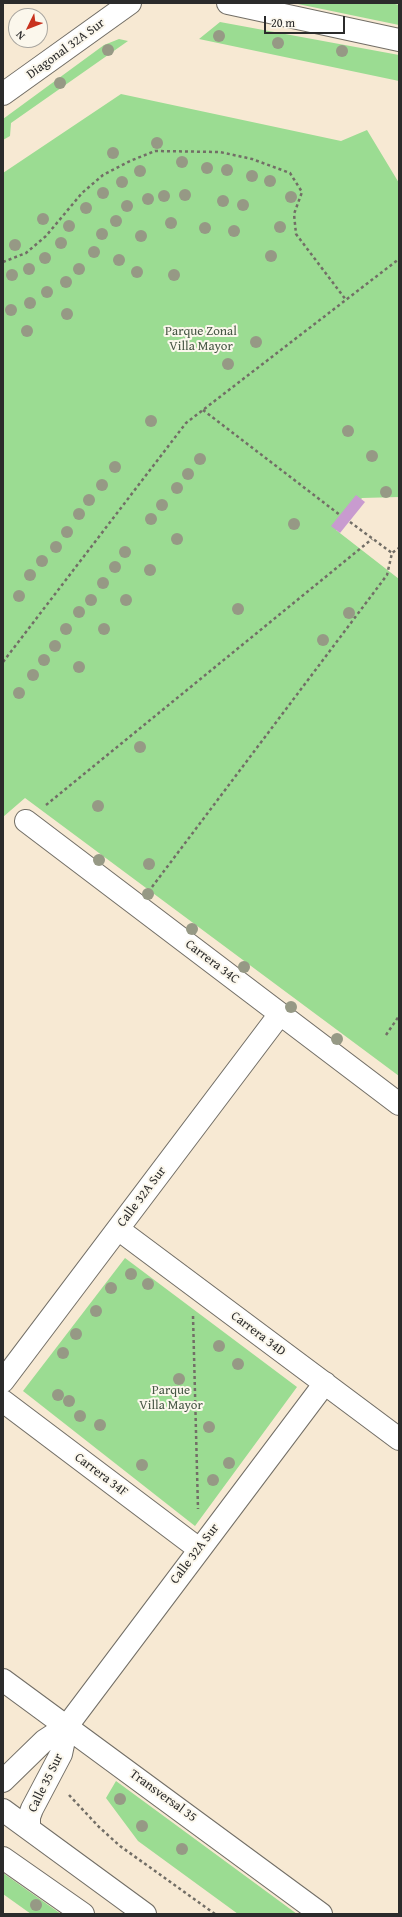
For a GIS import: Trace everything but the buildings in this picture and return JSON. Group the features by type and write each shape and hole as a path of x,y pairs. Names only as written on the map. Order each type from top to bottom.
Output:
{"main road":[{"name":"Diagonal 32A Sur","path":"3,94 130,3"},
{"path":"228,3 399,40"},
{"name":"Carrera 34C","path":"26,821 399,1104"},
{"name":"Calle 32A Sur","path":"3,1381 280,1014"},
{"name":"Carrera 34D","path":"118,1229 399,1439"},
{"name":"Calle 32A Sur","path":"67,1726 325,1383"},
{"name":"Carrera 34F","path":"3,1401 199,1549"},
{"name":"Transversal 35","path":"3,1680 322,1914"},
{"name":"Calle 35 Sur","path":"29,1828 29,1817 32,1809 48,1776 61,1754 67,1726"},
{"name":"Calle 35 Sur","path":"3,1781 44,1741 67,1726"},
{"path":"3,1810 146,1914"},
{"path":"3,1858 83,1914"}],"path":[{"path":"3,262 26,253 46,236 87,189 103,175 130,161 155,151 220,152 252,159 290,173 302,192 294,214 296,234 346,300"},
{"path":"3,662 186,423 399,258"},
{"path":"203,410 340,515"},
{"path":"350,522 392,553"},
{"path":"26,821 372,538"},
{"path":"152,888 387,575 392,553 399,548"},
{"path":"386,1035 399,1016"},
{"path":"192,1284 198,1510"},
{"path":"48,1776 120,1846 215,1914"}],"green space":[{"path":"293,3 391,3 399,5 399,25"},
{"path":"220,22 399,55 399,81 199,39"},
{"path":"119,39 128,41 11,123 10,136 3,140 3,119 104,45"},
{"name":"Parque Zonal Villa Mayor","path":"121,94 341,141 367,130 399,183 399,497 362,498 336,530 399,579 399,1076 25,798 3,817 3,173"},
{"name":"Parque Villa Mayor","path":"125,1258 297,1387 195,1526 23,1391"},
{"path":"116,1781 297,1914 238,1914 138,1841 106,1798"},
{"path":"3,1873 61,1914 31,1914 3,1894"}]}
